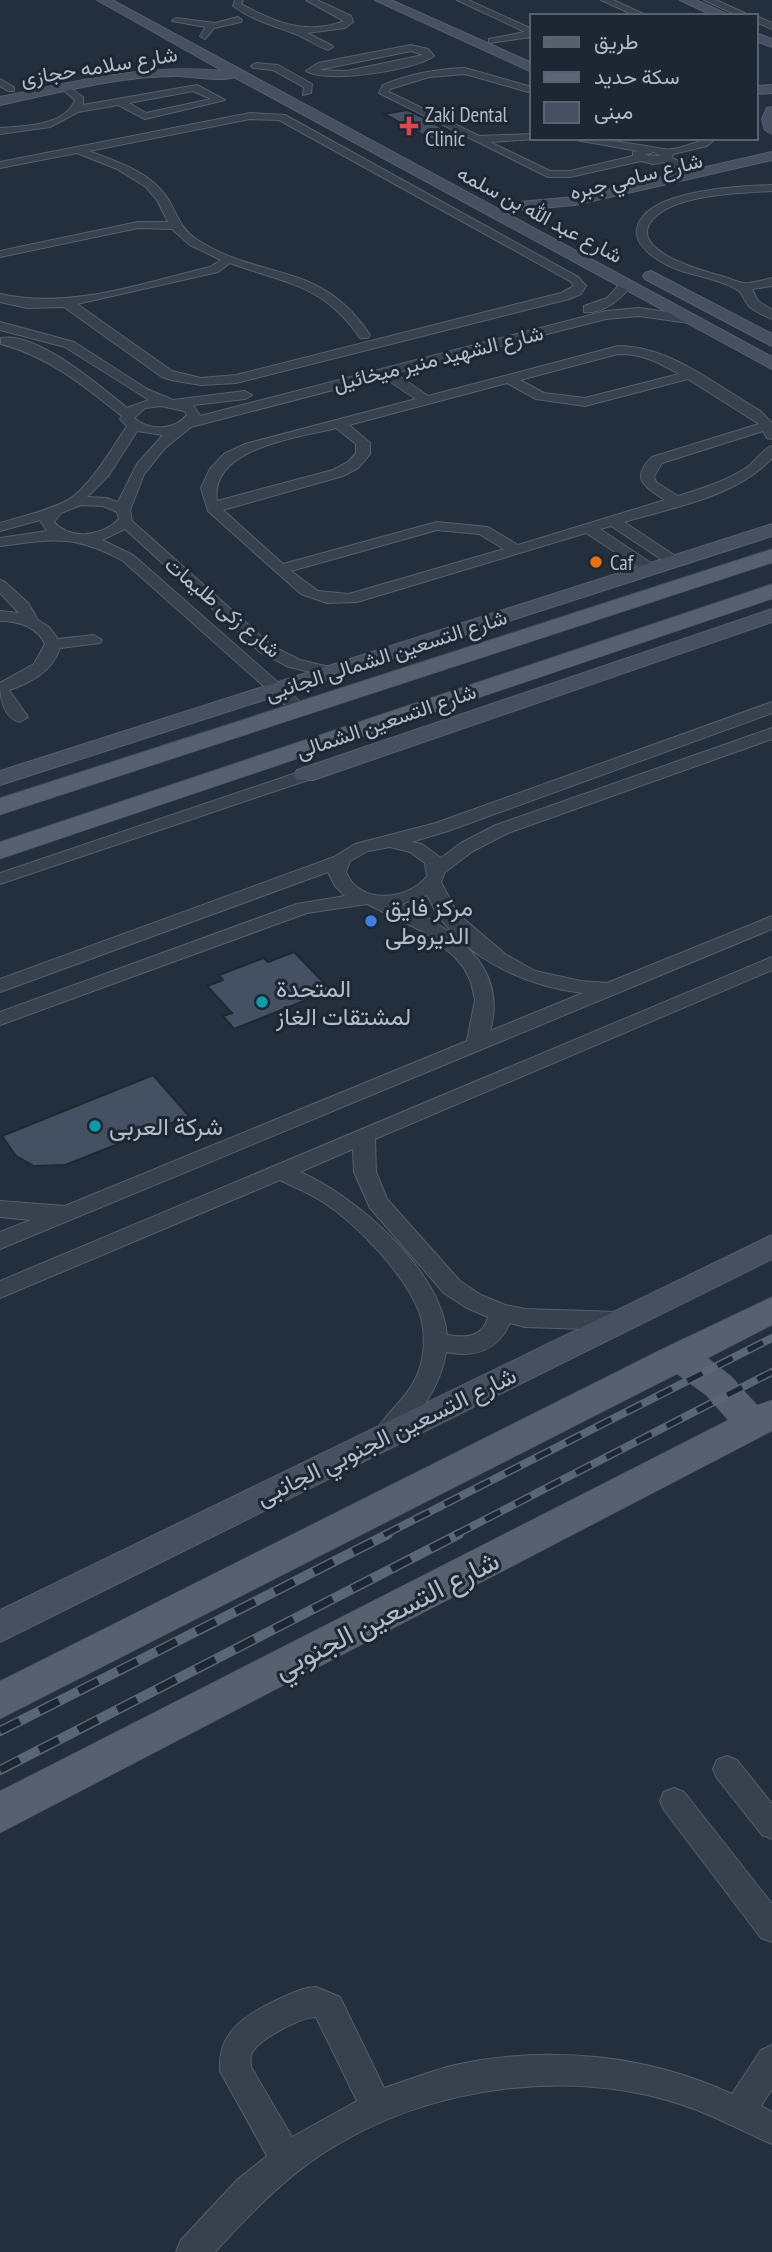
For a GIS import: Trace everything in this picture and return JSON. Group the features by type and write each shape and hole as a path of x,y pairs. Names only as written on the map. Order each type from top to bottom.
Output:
{"main road":[{"name":"شارع التسعين الشمالى","path":"0,807 772,556"},
{"name":"شارع التسعين الشمالى","path":"0,851 772,591"},
{"path":"740,602 769,617"},
{"path":"192,744 176,758 180,765 203,772 250,766 274,785"},
{"path":"77,782 124,777 144,780 152,791 148,797 129,807"},
{"path":"0,1702 676,1358 768,1319"},
{"path":"676,1358 695,1367 720,1385 741,1408 761,1420"},
{"name":"شارع التسعين الجنوبي","path":"0,1813 761,1420"}],"street":[{"name":"شارع عبد الله بن سلمه","path":"103,0 177,47 245,78 772,365"},
{"path":"134,0 176,21 210,32 238,20 257,16"},
{"path":"239,0 236,4 281,29 299,32 328,47"},
{"path":"299,32 345,25 349,22 310,0"},
{"path":"381,0 530,67"},
{"path":"402,0 530,58"},
{"path":"461,0 530,34"},
{"path":"605,0 639,14"},
{"path":"708,0 742,14"},
{"path":"681,2 702,14"},
{"path":"681,2 719,14"},
{"path":"496,43 530,35"},
{"path":"292,77 314,73 334,75 418,61 429,55 417,49 399,49 318,66 314,73"},
{"name":"شارع سلامه حجازى","path":"4,87 157,61"},
{"path":"251,63 275,67 309,86 306,93"},
{"path":"251,63 323,102"},
{"name":"شارع سلامه حجازى","path":"0,101 155,73 193,71 245,78"},
{"path":"530,89 475,72 458,71 396,83 384,90 390,98 543,172 555,175 644,154"},
{"path":"104,72 117,80"},
{"path":"414,108 403,91 416,82 455,76 495,80"},
{"path":"0,131 46,124 77,109 197,88 220,100 145,116 119,102"},
{"path":"67,89 80,99 77,109"},
{"path":"758,102 772,119"},
{"path":"0,164 250,116 281,117 579,284 579,289 570,295 236,379 210,382 185,380 167,374 67,303"},
{"path":"319,118 343,116"},
{"path":"342,131 368,125"},
{"path":"499,150 500,144 519,137"},
{"path":"477,139 530,137"},
{"path":"579,140 664,157 693,174"},
{"path":"664,157 708,140"},
{"path":"78,150 148,184 160,195 174,226 192,242 227,259 287,277 322,293 349,312 365,335"},
{"name":"شارع سامي جبره","path":"561,218 581,204 772,156"},
{"name":"شارع سامي جبره","path":"514,204 581,204 772,165"},
{"path":"772,187 689,198 654,212 643,224 644,240 661,257 698,274 742,287 748,292 753,303 772,315"},
{"name":"شارع عبد الله بن سلمه","path":"514,204 545,220"},
{"path":"0,254 138,225 174,226"},
{"path":"0,298 27,304 67,303 209,271 221,266 227,259"},
{"name":"شارع عبد الله بن سلمه","path":"642,271 772,341"},
{"path":"742,287 772,282"},
{"name":"شارع الشهيد منير ميخائيل","path":"626,285 618,296 601,305 250,394 142,405 131,421 158,431 616,313 651,313 689,319"},
{"path":"601,305 611,307 616,313"},
{"path":"0,326 67,344 92,358 133,389 192,411 193,419 156,449 135,474 127,492 124,516 105,534 82,538"},
{"path":"383,356 356,349 351,342 365,335 388,335 394,339"},
{"path":"394,339 392,347 401,354"},
{"path":"0,340 31,348 61,361 131,421 104,472 73,503 51,513 0,527"},
{"path":"675,501 650,484 647,476 649,468 657,460 769,431 754,413 657,355 629,349 262,443 229,457 217,469 210,482 208,495 213,508 313,595 344,599 364,596 675,501 743,476 762,464 772,450"},
{"path":"399,369 432,398"},
{"path":"385,372 432,398"},
{"path":"507,379 541,397 585,402 690,375"},
{"path":"213,508 328,476 353,465 363,454 363,443 338,423"},
{"path":"73,503 106,502 124,516"},
{"path":"51,513 47,522 60,534"},
{"name":"شارع زكى طليمات","path":"124,516 266,649 295,664 331,672"},
{"path":"612,520 675,562"},
{"path":"280,569 437,526 483,530 516,550"},
{"path":"588,528 652,570"},
{"name":"شارع التسعين الشمالى الجانبى","path":"4,774 277,690 772,530"},
{"name":"شارع زكى طليمات","path":"0,542 60,534 82,538 128,558 299,709"},
{"path":"0,585 23,606 32,622"},
{"path":"0,616 24,617 49,636 53,644 47,659 39,668 29,676 0,689 20,717"},
{"path":"0,879 769,617"},
{"path":"53,644 94,640"},
{"path":"0,986 341,861 360,847 390,842 442,827 772,707"},
{"path":"748,716 772,733"},
{"path":"0,1019 295,911 324,904 411,898 467,847 502,829 772,733"},
{"path":"390,842 404,844 426,853 435,876 440,904 456,923 503,964 542,980 565,985 612,988"},
{"path":"341,861 337,872 341,883 351,892 435,930 469,960 480,979 485,1000 476,1043"},
{"path":"0,1241 772,922"},
{"path":"0,1290 770,966"},
{"path":"366,1134 363,1147 365,1172 384,1212 452,1287 473,1301 501,1313 525,1318 618,1321"},
{"path":"279,1171 319,1189 362,1220 417,1283 429,1303 437,1341 432,1369 422,1390 384,1437"},
{"path":"0,1209 34,1212 73,1210"},
{"name":"شارع التسعين الجنوبي الجانبى","path":"0,1627 772,1246"},
{"path":"437,1341 454,1346 473,1345 489,1338 499,1327 501,1313"},
{"path":"727,1769 772,1826"},
{"path":"674,1801 772,1928"},
{"path":"286,2157 236,2071 233,2058 236,2045 245,2035 302,2004 321,2002 328,2008 376,2106"},
{"path":"740,2110 772,2061"},
{"path":"193,2252 219,2218 286,2157 376,2106 447,2081 519,2070 593,2071 655,2082 740,2110 772,2128"}],"building":[{"path":"407,110 460,137 436,142 384,114"},
{"name":"المتحدة لمشتقات الغاز","path":"294,952 331,990 234,1029 223,1016 232,1013 207,986 223,980 219,975 264,958 268,962"},
{"name":"شركة العربى","path":"153,1075 189,1116 65,1165 34,1166 16,1156 2,1136"}],"railway":[{"path":"384,1535 772,1338"},
{"path":"455,1535 772,1372"},
{"path":"0,1731 388,1534"},
{"path":"0,1770 459,1534"}],"place":[{"name":"Zaki Dental Clinic","path":"409,126"},
{"name":"Caf","path":"596,562"},
{"name":"مركز فايق الديروطى","path":"371,921"},
{"name":"المتحدة لمشتقات الغاز","path":"262,1002"},
{"name":"شركة العربى","path":"95,1126"}]}
